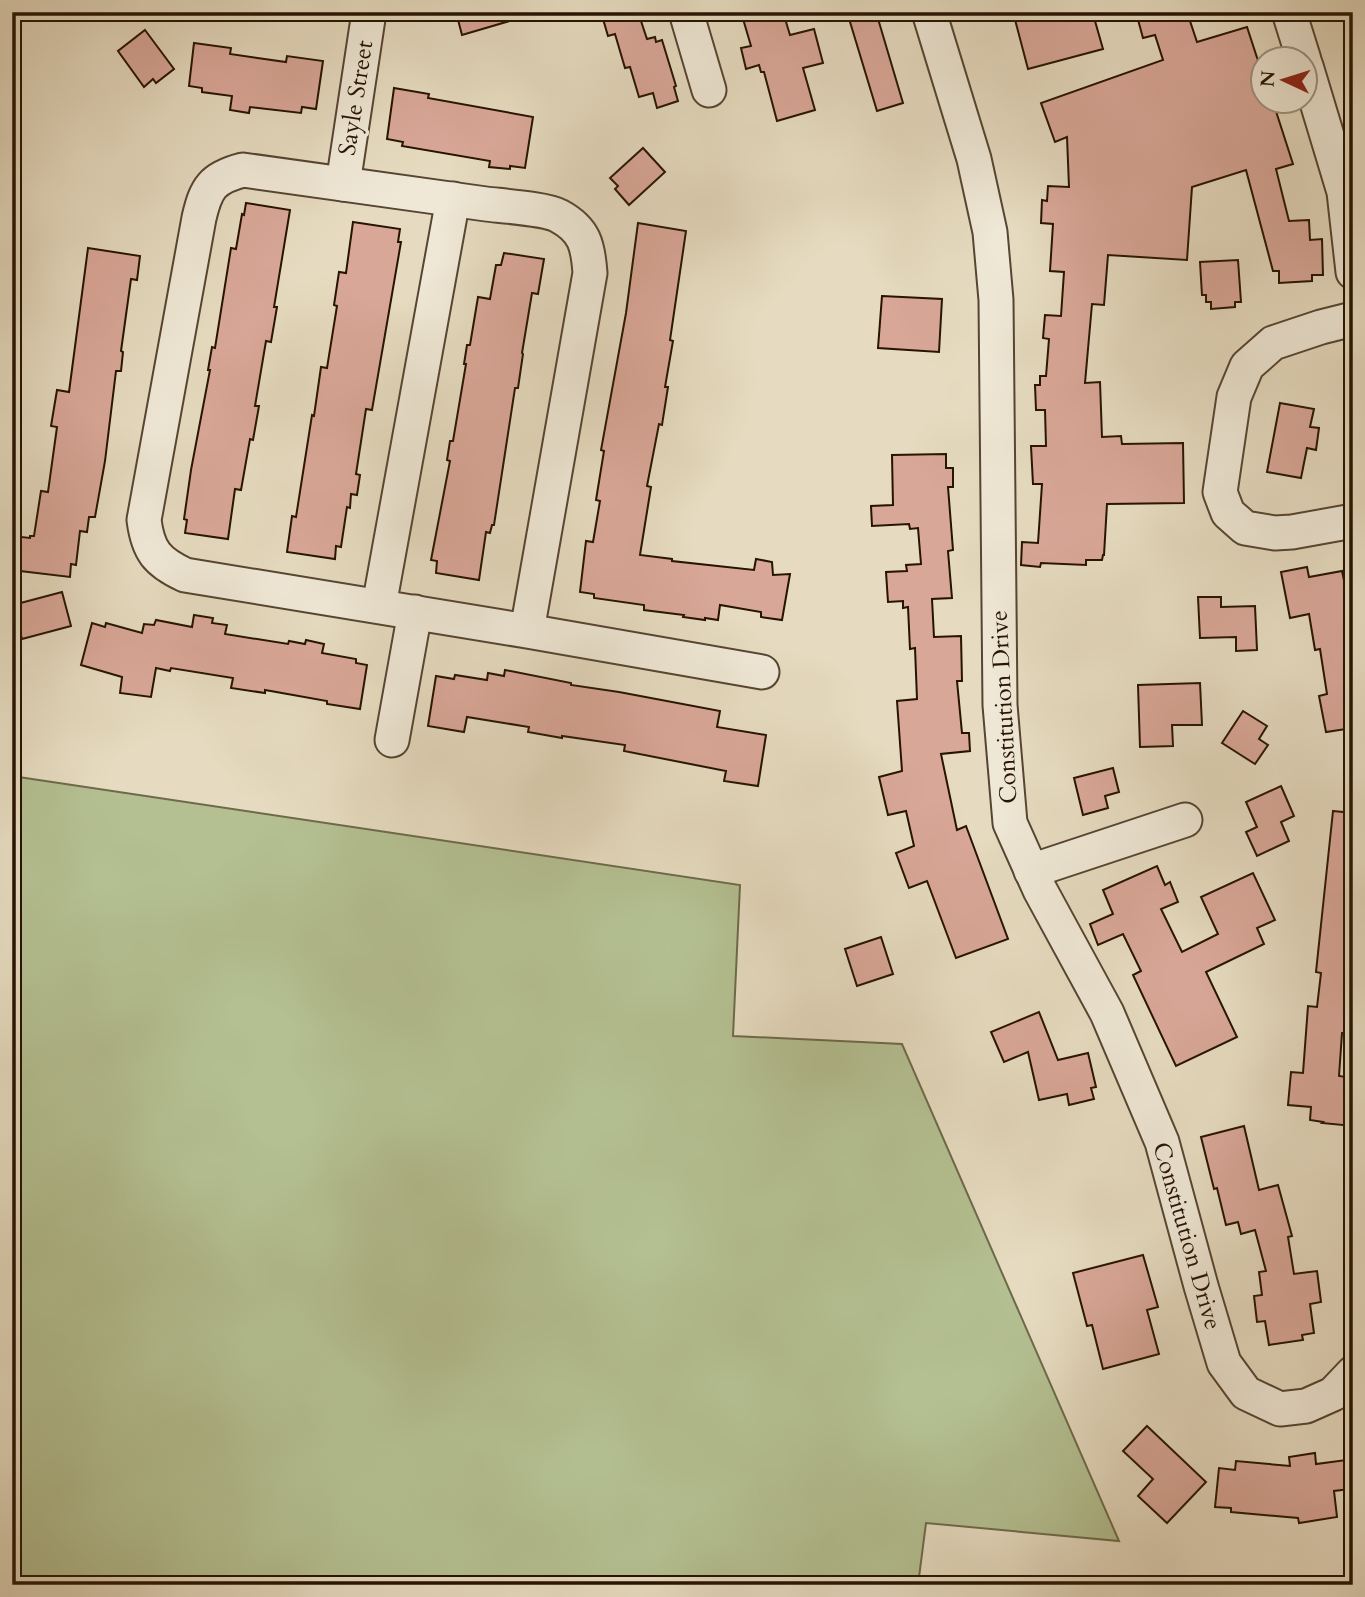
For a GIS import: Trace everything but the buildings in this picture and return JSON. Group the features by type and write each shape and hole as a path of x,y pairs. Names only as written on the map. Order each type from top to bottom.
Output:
{"street":[{"name":"Sayle Street","path":"342,184 369,12"},
{"path":"686,12 709,90"},
{"name":"Constitution Drive","path":"929,12 974,159 990,232 996,300 1000,705 1010,823 1046,901 1107,1013 1162,1142 1224,1363 1246,1393 1280,1409 1306,1406 1343,1383"},
{"path":"1289,12 1300,46"},
{"path":"1320,112 1344,192 1353,272"},
{"path":"527,631 590,273 589,251 582,235 572,224 556,214 453,199 243,170 228,174 216,182 204,197 199,218 144,520 146,540 155,555 167,567 185,575 762,672"},
{"path":"379,606 453,199"},
{"path":"1353,319 1273,343 1247,366 1234,397 1220,492 1228,513 1245,528 1292,533 1353,521"},
{"path":"392,740 415,612"},
{"path":"1031,871 1185,820"}],"green space":[{"path":"12,776 740,885 733,1036 902,1044 1119,1541 926,1523 918,1585 12,1585"}]}
